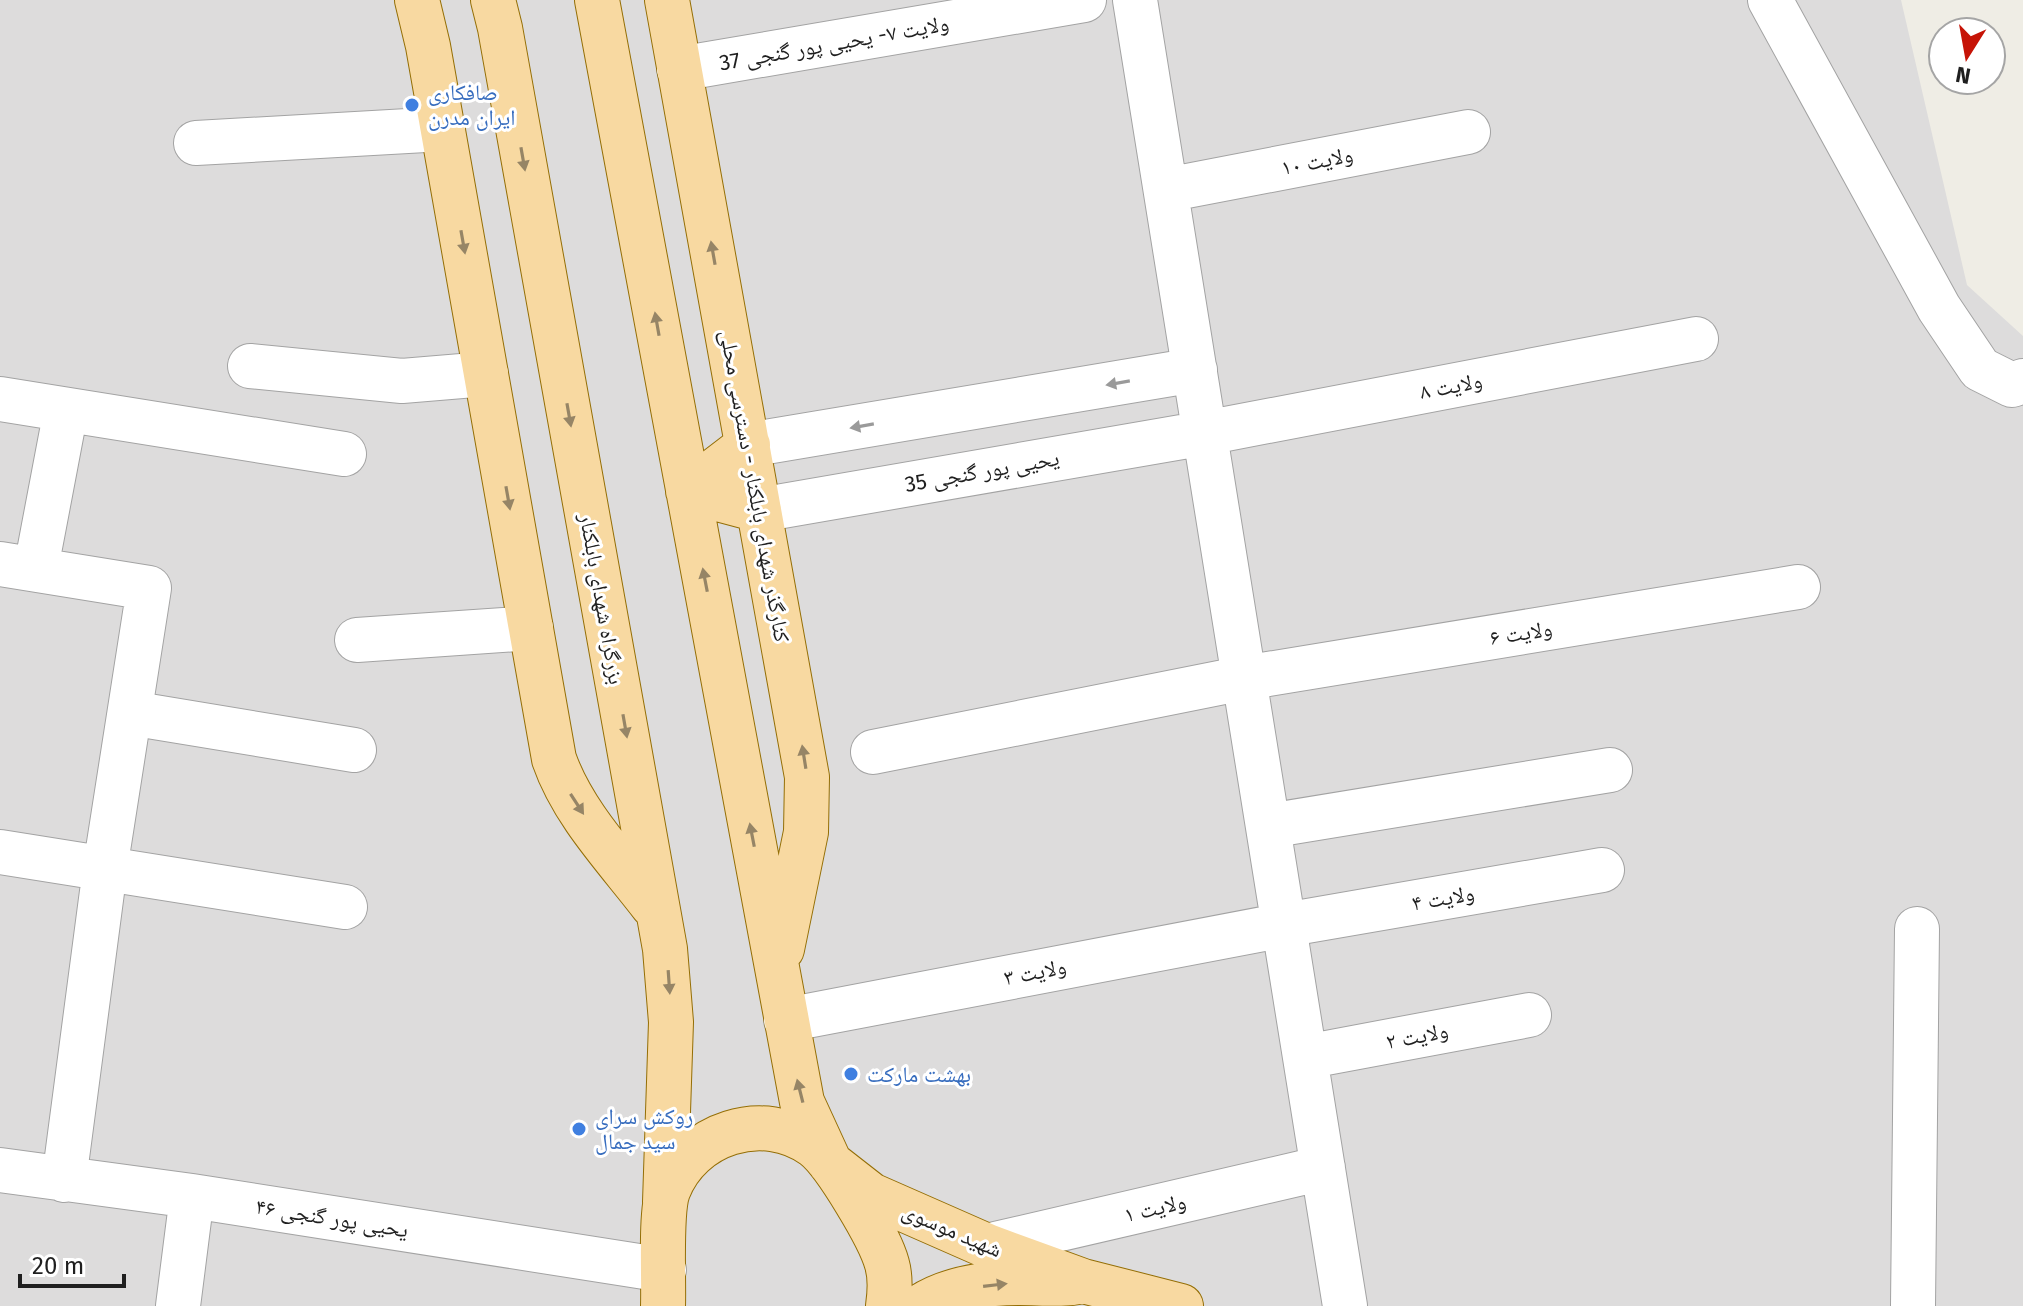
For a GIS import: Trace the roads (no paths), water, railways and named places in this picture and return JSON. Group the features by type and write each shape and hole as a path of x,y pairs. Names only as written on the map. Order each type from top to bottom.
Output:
{"main road":[{"path":"417,0 443,129 554,759 580,810 658,913"},
{"name":"بزرگراه شهدای بابلکنار","path":"493,0 669,977 671,1022 664,1288"},
{"path":"597,0 802,1102 830,1163 881,1246 888,1266 888,1306"},
{"name":"کنارگذر شهدای بابلکنار - دسترسی محلی","path":"667,0 804,758 808,796 802,853 777,971"},
{"path":"688,491 748,445"},
{"path":"688,491 759,510"},
{"name":"شهید موسوی","path":"665,1202 676,1173 690,1156 708,1142 728,1132 750,1128 773,1129 814,1147 871,1195 987,1246 1083,1281 1181,1306"},
{"name":"شهید موسوی","path":"921,1306 950,1290 1017,1282 1066,1285 1083,1281"}],"street":[{"name":"ولایت ۷- یحیی پور گنجی 37","path":"679,69 1084,0"},
{"path":"1135,0 1345,1306"},
{"path":"1770,0 1939,308 1980,369 2012,385 2023,381"},
{"path":"196,143 443,129"},
{"name":"ولایت ۱۰","path":"1166,190 1468,132"},
{"name":"ولایت ۸","path":"1205,433 1696,339"},
{"path":"250,366 402,381 486,374"},
{"path":"748,445 1195,370"},
{"path":"0,399 344,454"},
{"path":"64,1180 105,869 149,588 18,566 66,410"},
{"name":"یحیی پور گنجی 35","path":"759,510 1205,433"},
{"name":"ولایت ۶","path":"873,752 1244,678 1798,587"},
{"path":"357,640 531,628"},
{"path":"130,713 354,750"},
{"path":"1268,826 1610,770"},
{"path":"0,852 345,907"},
{"name":"ولایت ۴","path":"1284,925 1602,870"},
{"name":"ولایت ۳","path":"786,1020 1284,925"},
{"path":"1913,1306 1917,929"},
{"name":"ولایت ۲","path":"1305,1057 1529,1015"},
{"name":"ولایت ۱","path":"987,1246 1323,1168"},
{"name":"یحیی پور گنجی ۴۶","path":"0,1170 192,1196 664,1288"},
{"path":"178,1306 192,1196"}],"place":[{"name":"صافکاری ایران مدرن","path":"412,105"},
{"name":"بهشت مارکت","path":"851,1074"},
{"name":"روکش سرای سید جمال","path":"579,1129"}]}
